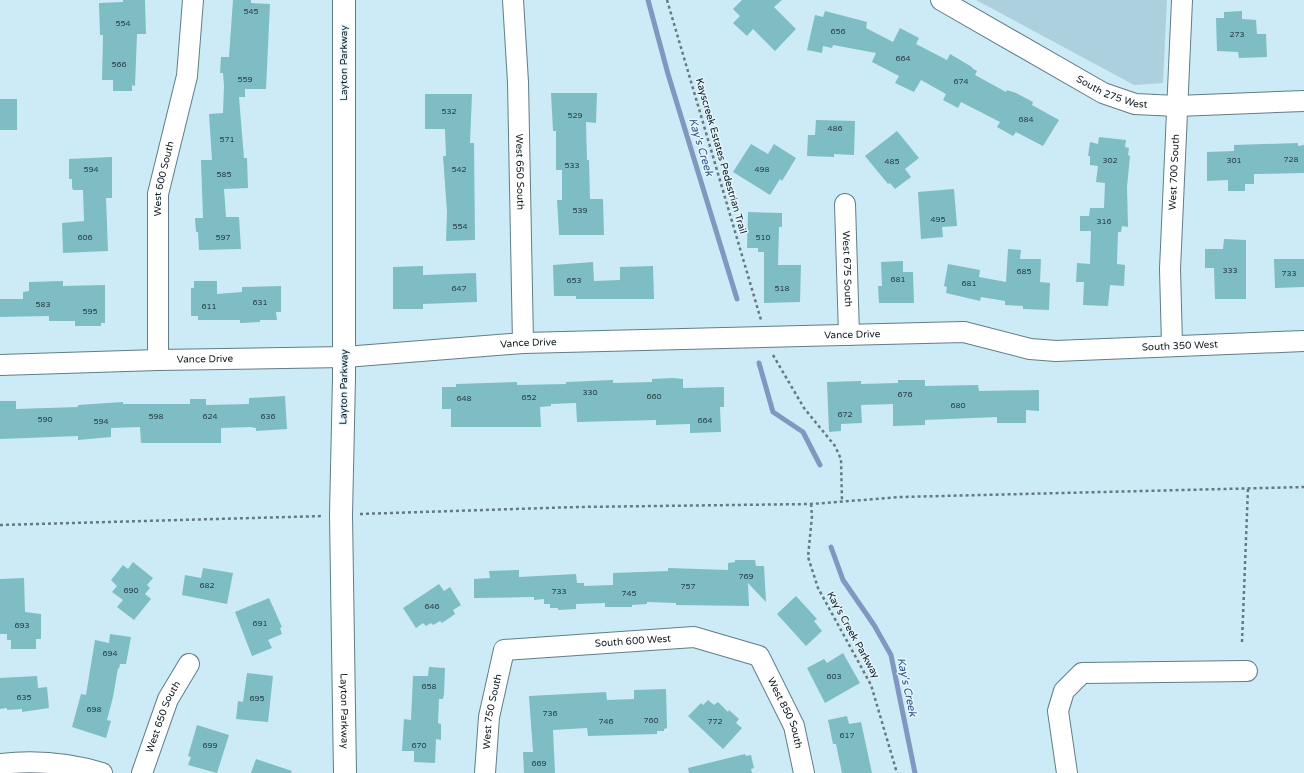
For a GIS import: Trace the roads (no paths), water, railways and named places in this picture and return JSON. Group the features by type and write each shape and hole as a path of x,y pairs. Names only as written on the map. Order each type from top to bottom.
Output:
{"main road":[{"name":"Layton Parkway","path":"344,0 344,357 341,515 344,773"}],"street":[{"name":"West 600 South","path":"158,360 158,194 187,76 193,0"},
{"name":"West 650 South","path":"513,0 518,82 523,343"},
{"name":"South 275 West","path":"941,0 1103,93 1135,104 1177,106 1304,101"},
{"name":"West 700 South","path":"1172,345 1170,269 1182,0"},
{"name":"West 675 South","path":"845,204 849,335"},
{"name":"Vance Drive","path":"0,365 158,360 344,357 523,343 964,332 1030,349 1056,351"},
{"name":"South 350 West","path":"1056,351 1172,345 1304,341"},
{"name":"South 600 West","path":"504,650 694,637 759,656"},
{"name":"West 750 South","path":"485,773 489,717 504,650"},
{"name":"West 850 South","path":"759,656 794,726 804,773"},
{"name":"West 650 South","path":"142,773 168,699 189,664"},
{"path":"1067,773 1058,712 1064,691 1082,674 1247,671"},
{"path":"0,764 23,762 79,766 102,773"}],"waterway":[{"name":"Kay's Creek","path":"648,0 668,74 737,299"},
{"name":"Kay's Creek","path":"759,363 773,412 803,432 820,465"},
{"name":"Kay's Creek","path":"831,547 843,580 874,625 891,655 915,773"}]}
